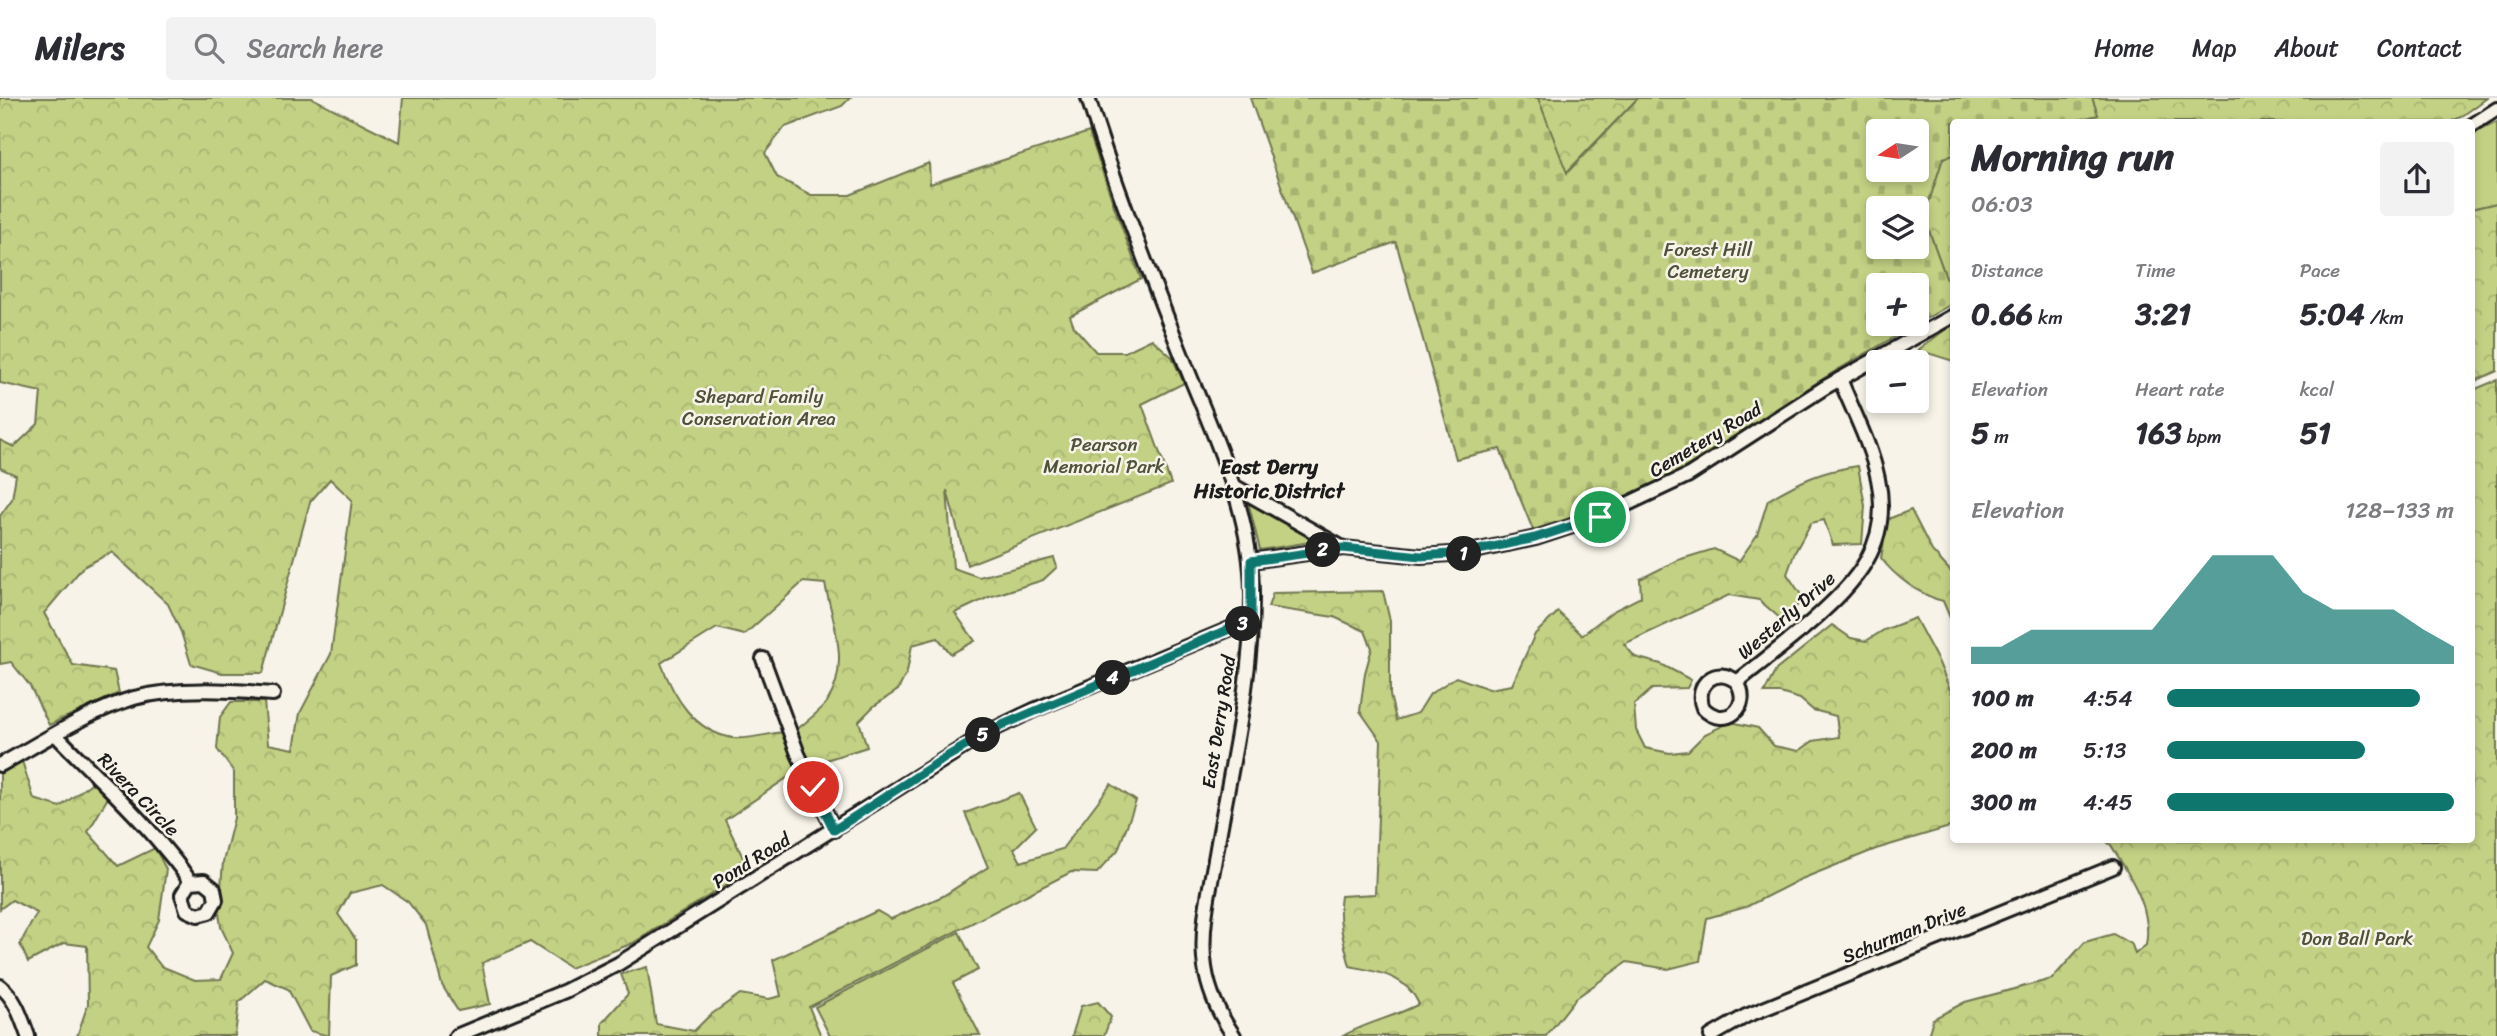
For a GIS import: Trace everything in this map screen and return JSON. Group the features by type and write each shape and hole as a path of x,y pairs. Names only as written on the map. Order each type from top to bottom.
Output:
{"street":[{"name":"East Derry Road","path":"1088,98 1130,224 1234,486 1251,561 1251,620 1245,682 1209,891 1203,945 1210,990 1234,1036"},
{"path":"2475,123 2497,109"},
{"name":"Cemetery Road","path":"1251,561 1343,548 1421,556 1465,553 1535,538 1600,517 1702,468 1840,379 1950,318"},
{"name":"Westerly Drive","path":"1737,682 1787,643 1844,592 1864,567 1874,546 1881,508 1878,480 1840,379"},
{"path":"1234,486 1343,548"},
{"name":"Pond Road","path":"456,1036 594,977 1000,726 1251,620"},
{"path":"763,659 798,754 834,830"},
{"path":"0,765 107,708 135,698 183,692 273,694"},
{"name":"Rivera Circle","path":"56,735 93,774 134,811 182,869 190,883"},
{"name":"Schurman Drive","path":"1711,1036 1746,1016 2113,867"},
{"path":"0,986 17,1006 28,1036"}],"green space":[{"path":"0,98 312,98 399,142 403,98 850,98 842,106 785,127 765,153 777,177 811,195 850,195 929,163 930,184 1089,132 1141,279 1070,316 1074,327 1096,352 1125,352 1152,339 1172,357 1184,383 1142,404 1171,484 967,565 947,490 953,568 979,577 1054,558 1057,567 1043,580 989,597 955,613 975,641 951,654 938,638 912,645 907,672 898,690 874,706 859,721 867,747 810,765 794,732 827,702 838,673 838,644 825,584 803,582 744,635 717,628 661,663 679,700 707,729 733,738 751,738 782,732 797,771 725,820 748,868 742,875 633,943 570,968 530,942 482,963 490,1004 458,1011 442,985 426,925 408,902 383,885 350,893 338,914 356,940 356,965 331,976 329,1036 310,1031 288,989 265,979 239,1002 235,1036 77,1036 88,1004 87,946 64,943 28,962 20,944 37,913 12,900 0,909 0,774 22,761 34,799 60,807 94,781 109,796 88,832 118,866 155,848 166,869 159,920 146,947 161,966 195,980 221,979 233,953 221,927 219,913 223,862 234,818 234,772 217,749 220,717 231,702 264,702 268,744 294,749 300,713 331,654 352,500 330,479 310,502 263,673 222,673 191,664 181,632 168,604 112,552 83,567 44,613 73,665 114,671 119,693 49,725 30,686 11,662 0,664 0,516 12,499 16,475 0,468 0,440 14,447 38,424 41,392 0,383"},
{"name":"Forest Hill Cemetery","path":"1250,98 1538,98 1567,173 1638,98 2092,98 2098,115 2082,119 1950,119 1950,156 1943,158 1929,201 1929,196 1866,196 1866,259 1929,259 1929,231 1950,289 1950,305 1929,317 1929,273 1866,273 1866,336 1896,336 1872,350 1866,350 1866,353 1669,478 1607,506 1533,530 1500,449 1456,459 1396,242 1312,273"},
{"path":"1538,98 1638,98 1566,173"},
{"path":"2092,98 2487,98 2457,119 2082,119 2098,115"},
{"path":"2497,122 2497,203 2475,208 2475,133"},
{"path":"1950,156 1950,289 1929,231 1929,201 1943,158"},
{"path":"2497,203 2497,371 2475,381 2475,208"},
{"path":"1950,326 1950,360 1929,353 1929,350 1918,350"},
{"name":"Don Ball Park","path":"2497,380 2497,1036 1928,1036 1933,1019 1965,1002 2052,979 2085,942 2113,934 2132,945 2135,954 2146,945 2143,905 2125,868 2108,843 2475,843 2475,389"},
{"path":"1858,466 1865,506 1862,544 1833,545 1824,520 1811,523 1795,552 1787,574 1804,599 1782,620 1759,600 1729,595 1624,644 1635,657 1661,664 1691,680 1687,688 1652,689 1634,705 1636,730 1645,748 1670,753 1688,751 1705,734 1731,722 1758,728 1774,746 1799,751 1813,741 1839,737 1836,716 1813,710 1800,699 1780,693 1764,693 1776,670 1832,625 1851,638 1866,641 1884,630 1915,618 1950,690 1950,827 1876,849 1799,880 1746,907 1707,918 1700,961 1668,969 1627,962 1576,998 1546,1036 1343,1036 1419,1004 1407,987 1390,976 1350,966 1343,940 1341,896 1375,894 1381,741 1360,711 1365,673 1372,648 1365,631 1334,617 1268,607 1273,593 1383,591 1390,621 1390,695 1396,720 1418,713 1430,694 1456,677 1489,689 1512,685 1535,634 1558,612 1582,635 1613,611 1641,597 1640,579 1678,560 1714,549 1739,561 1757,535 1768,500 1790,487 1833,471"},
{"path":"1247,497 1323,540 1260,550"},
{"path":"1911,510 1932,551 1950,571 1950,618 1943,601 1926,595 1909,584 1881,558 1888,519"},
{"path":"1111,784 1136,801 1118,850 1097,873 1071,872 809,1007 821,1036 602,1036 602,1023 628,994 621,974 647,967 656,1024 694,1031 709,1016 740,994 769,999 781,996 773,960 877,911 891,919 943,896 988,867 965,813 1019,793 1036,827 1014,849 1021,862 1062,849"},
{"path":"959,932 978,970 953,983 980,1035 830,1036 815,1007"},
{"path":"1098,1002 1111,1017 1104,1036 1072,1036 1081,1006"}],"district":[{"name":"East Derry Historic District","path":"1269,479"}],"route":[{"path":"813,787 834,830 986,733 1034,710 1251,620 1251,561 1343,548 1421,556 1465,553 1535,538 1600,517"}],"park label":[{"name":"Shepard Family Conservation Area","path":"759,407"},
{"name":"Pearson Memorial Park","path":"1104,455"}]}
